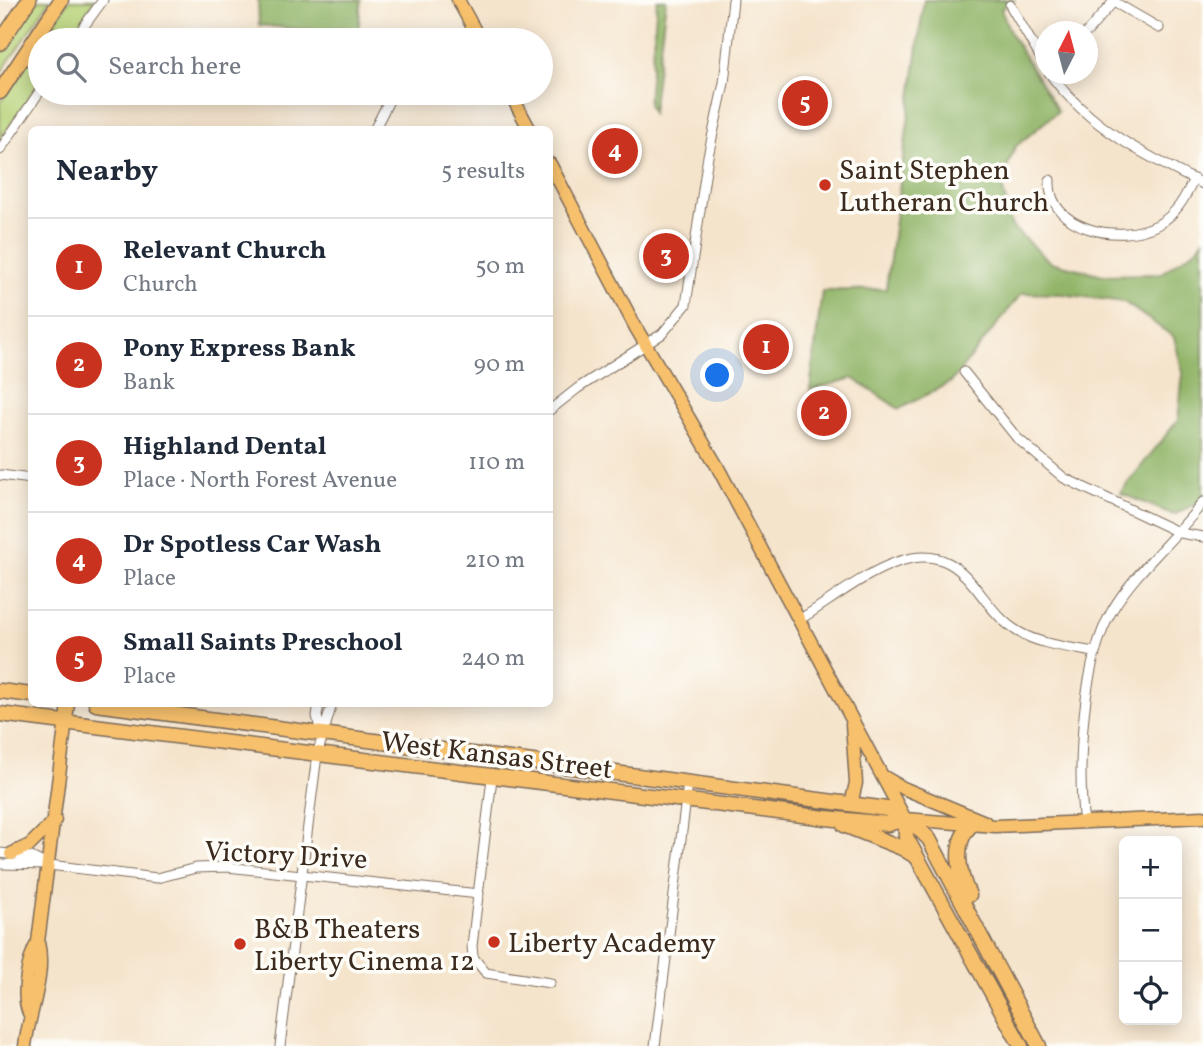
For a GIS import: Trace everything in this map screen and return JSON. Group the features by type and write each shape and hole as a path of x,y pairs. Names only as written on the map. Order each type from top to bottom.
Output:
{"highway":[{"path":"0,43 29,0"},
{"path":"42,28 61,0"},
{"path":"0,92 28,50"},
{"path":"0,691 28,694"},
{"name":"West Kansas Street","path":"133,707 887,809 905,819"},
{"name":"West Kansas Street","path":"0,714 492,778 827,818 888,824 905,819"},
{"path":"827,818 907,850 920,862"},
{"path":"905,819 905,833 1021,1046"},
{"path":"905,819 929,839 1039,1046"},
{"path":"971,825 961,838 960,864 979,930"}],"main road":[{"path":"458,0 473,28"},
{"path":"516,105 528,126"},
{"path":"553,170 647,344 717,466 905,819"},
{"path":"25,1046 29,1013 25,1004 32,953 38,942 68,707"},
{"path":"851,804 856,783 852,720"},
{"path":"882,775 902,788 995,826"},
{"name":"West Kansas Street","path":"905,819 995,826 1203,817"},
{"path":"5,854 30,845 55,820"}],"street":[{"path":"83,28 103,0"},
{"path":"553,408 578,388 647,344 676,320 689,296 708,156 724,82 733,0"},
{"path":"1097,21 1114,1 1159,28"},
{"path":"1010,5 1035,47"},
{"path":"1050,180 1050,196 1054,205 1069,219 1091,229 1119,234 1143,231 1164,221 1199,182 1137,151 1102,129 1058,84"},
{"path":"0,150 31,105"},
{"path":"376,126 387,105"},
{"path":"964,372 1017,438 1045,465 1065,478 1180,533 1203,537"},
{"path":"0,475 28,478"},
{"path":"1084,824 1082,768 1094,652 1113,608 1180,533 1203,502"},
{"path":"799,620 888,566 908,559 928,558 947,563 965,573 997,616 1025,636 1094,652"},
{"path":"318,707 321,733"},
{"path":"280,1046 317,755 321,733 331,718 332,707"},
{"path":"492,778 472,946 476,962 486,973 550,982"},
{"path":"655,1046 688,783"},
{"path":"5,854 31,857 49,865"},
{"path":"0,864 49,865"},
{"name":"Victory Drive","path":"49,865 157,878 211,867 479,894"}],"green space":[{"path":"37,0 50,0 31,28 28,28 28,33 0,74 0,54"},
{"path":"69,0 95,0 76,28 50,28"},
{"path":"258,0 361,0 359,28 289,28 259,25"},
{"path":"657,0 666,0 652,113 648,104"},
{"path":"924,0 1014,0 1001,9 1011,34 1035,73 1035,84 1042,84 1058,111 1015,147 1001,183 1012,227 1050,262 1103,275 1160,274 1198,248 1203,240 1203,500 1174,515 1120,493 1178,420 1183,373 1174,337 1124,302 1062,294 1022,293 951,382 899,409 853,378 810,390 822,291 886,289"},
{"path":"28,60 28,99 0,140 0,102"}],"place":[{"name":"Small Saints Preschool","path":"805,103"},
{"name":"Dr Spotless Car Wash","path":"615,151"},
{"name":"Saint Stephen Lutheran Church","path":"825,185"},
{"name":"Highland Dental","path":"666,256"},
{"name":"Relevant Church","path":"766,347"},
{"name":"Pony Express Bank","path":"824,413"},
{"name":"Liberty Academy","path":"494,942"},
{"name":"B&B Theaters Liberty Cinema 12","path":"240,944"}]}
